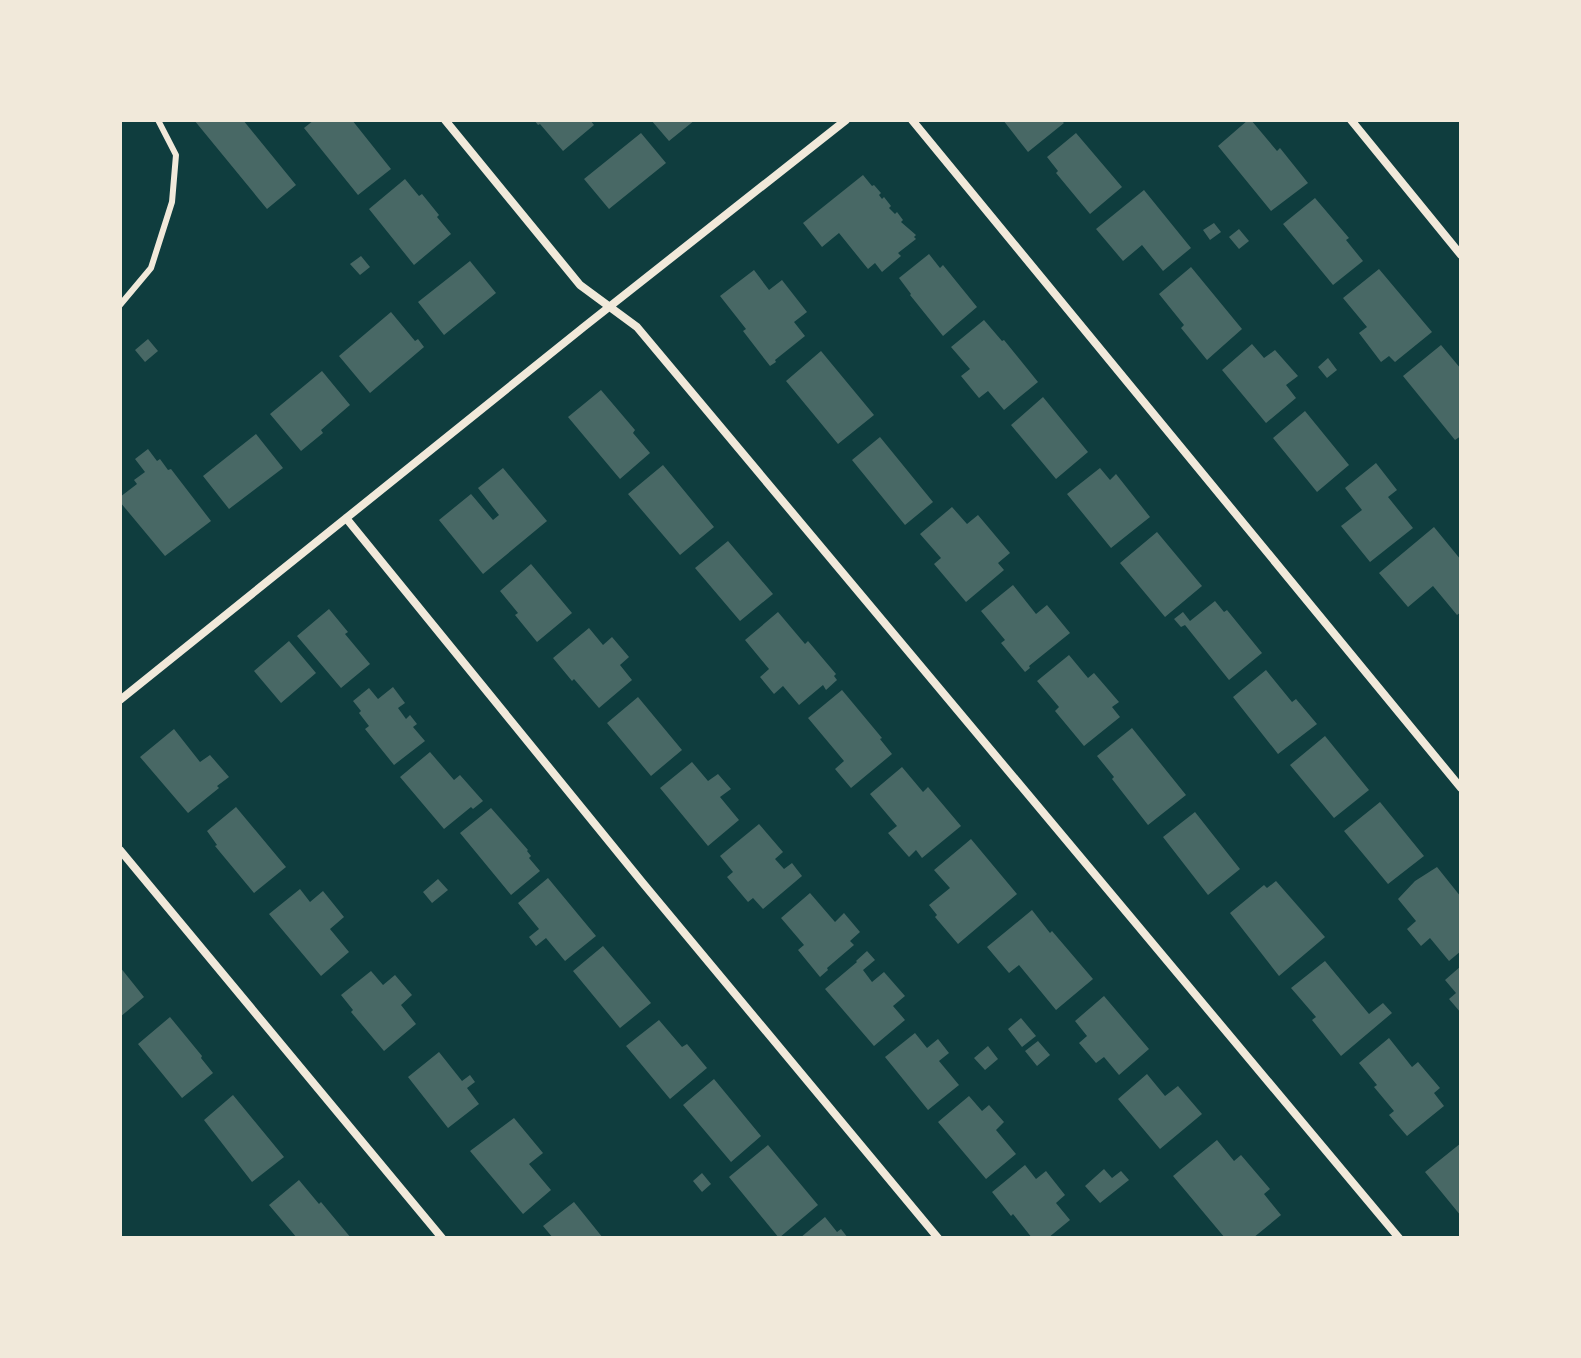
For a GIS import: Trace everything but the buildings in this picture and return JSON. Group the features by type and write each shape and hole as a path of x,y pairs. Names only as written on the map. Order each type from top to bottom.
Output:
{"street":[{"path":"445,120 580,285 637,327 1399,1238"},
{"path":"120,700 846,120"},
{"path":"912,120 1461,788"},
{"path":"1351,120 1461,255"},
{"path":"346,518 652,894 938,1238"},
{"path":"120,850 442,1238"}],"lane":[{"path":"120,305 151,268 172,202 176,155 158,120"}]}
